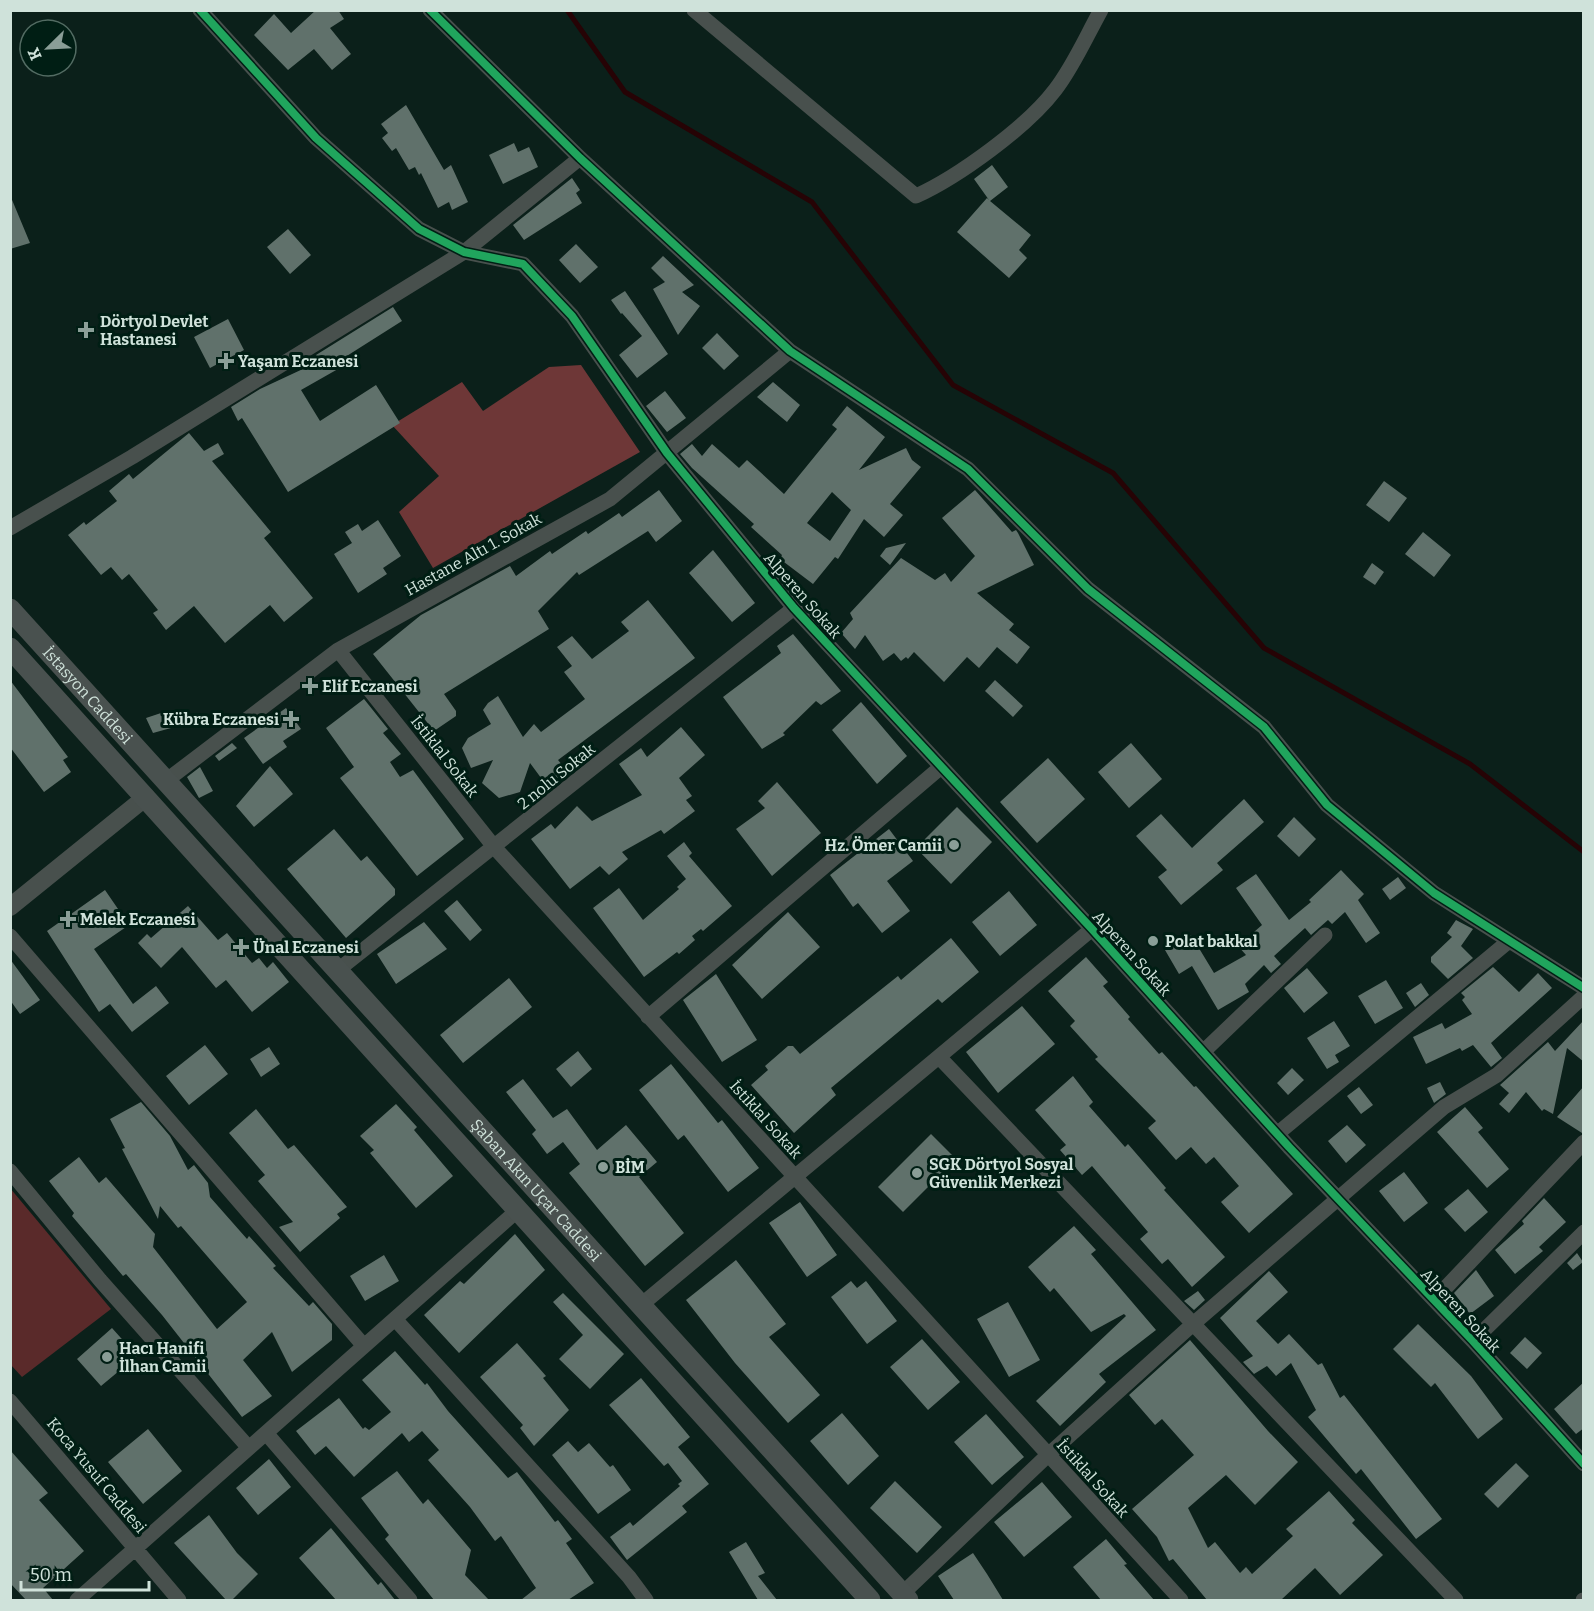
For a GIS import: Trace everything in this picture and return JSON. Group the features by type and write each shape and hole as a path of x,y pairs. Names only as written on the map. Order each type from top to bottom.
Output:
{"main road":[{"name":"İstasyon Caddesi","path":"10,609 167,780"},
{"name":"İstasyon Caddesi","path":"10,648 146,797"},
{"path":"146,797 167,780"},
{"name":"Şaban Akın Uçar Caddesi","path":"167,780 905,1597"},
{"name":"Şaban Akın Uçar Caddesi","path":"146,797 870,1600"}],"street":[{"name":"Alperen Sokak","path":"200,10 316,138 419,229 464,252 523,264 572,316 667,453 794,608 1092,929 1277,1134 1473,1341 1584,1464"},
{"path":"430,10 580,158 790,351 968,469 1088,589 1264,727 1327,806 1434,893 1584,988"},
{"path":"693,10 916,196 942,185 1036,113 1057,88 1101,10"},
{"path":"10,528 132,457 464,252 580,158"},
{"name":"Hastane Altı 1. Sokak","path":"167,780 338,650 610,499 790,351"},
{"name":"2 nolu Sokak","path":"338,970 495,848 794,608"},
{"name":"İstiklal Sokak","path":"338,650 495,848 1181,1600"},
{"path":"648,1017 941,767"},
{"path":"10,907 146,797"},
{"path":"641,1305 1092,929"},
{"path":"1203,1052 1325,935"},
{"path":"10,936 364,1346"},
{"path":"1277,1134 1509,941"},
{"path":"905,1597 1048,1455 1193,1324 1444,1107 1497,1075 1584,996"},
{"path":"939,1057 1456,1600"},
{"path":"1434,1300 1584,1142"},
{"path":"10,1172 100,1280 249,1448"},
{"path":"77,1600 519,1209"},
{"path":"1473,1341 1584,1232"},
{"path":"395,1319 629,1577 646,1600"},
{"name":"Koca Yusuf Caddesi","path":"10,1401 179,1600"},
{"path":"266,1433 410,1600"}],"shaded area":[{"path":"581,365 640,452 433,568 399,512 439,476 392,425 462,382 483,411 549,367"},
{"path":"10,1188 111,1309 22,1377 11,1365"}],"building":[{"path":"316,10 338,10 344,19 330,28 351,54 332,70 314,49 288,70 254,35 274,14 291,33"},
{"path":"406,105 444,170 451,165 468,202 452,210 449,202 438,208 421,173 419,175 415,167 409,170 396,148 392,151 382,138 388,133 381,124"},
{"path":"514,143 518,152 529,147 538,167 503,184 489,155"},
{"path":"992,165 1008,187 990,201 1031,235 1019,250 1027,258 1009,278 957,232 987,198 989,200 974,179"},
{"path":"572,178 580,190 576,193 582,203 524,240 513,225"},
{"path":"10,195 30,243 10,249"},
{"path":"288,229 311,255 290,274 267,247"},
{"path":"576,244 598,267 580,283 559,260"},
{"path":"663,256 694,285 682,292 700,306 678,335 653,289 665,282 651,268"},
{"path":"625,291 668,354 637,378 619,355 642,336 611,300"},
{"path":"393,307 402,321 342,359 345,365 301,390 320,421 376,385 400,423 288,492 242,418 238,421 231,407 260,389 320,361 316,355"},
{"path":"228,319 244,350 210,368 194,337"},
{"path":"717,333 739,356 724,370 702,348"},
{"path":"773,382 800,405 787,422 757,397"},
{"path":"665,391 686,418 667,432 646,406"},
{"path":"847,406 885,437 859,470 906,448 912,460 921,467 890,504 903,515 884,537 864,519 838,559 835,557 813,584 780,559 782,555 751,527 754,524 692,468 680,454 692,444 702,456 712,444 739,468 747,460 784,494 837,429 832,425","holes":["832,492 851,510 830,541 807,523"]},
{"path":"189,433 204,451 218,443 224,454 212,461 271,532 264,538 313,598 284,622 270,605 225,643 194,606 166,630 153,613 158,610 129,574 122,580 111,567 101,575 68,535 84,522 86,525 117,501 109,491 129,474 133,479"},
{"path":"1384,481 1407,498 1389,522 1366,505"},
{"path":"659,490 682,521 656,542 648,531 579,575 577,572 538,611 549,629 444,694 456,711 456,716 434,731 373,654 421,615 510,566 516,576 550,551 552,554 586,531 588,534 619,513 622,517"},
{"path":"975,490 1012,532 1016,530 1034,565 977,593 1014,624 1009,630 1030,647 1017,664 997,647 979,668 967,657 944,682 914,652 908,659 906,657 901,661 894,653 883,661 865,635 855,649 841,633 853,619 850,613 901,558 935,580 945,573 951,582 975,556 942,518"},
{"path":"378,520 401,556 383,568 387,574 358,593 334,554 352,543 345,532 358,524 362,531"},
{"path":"1423,532 1451,555 1434,577 1405,554"},
{"path":"906,543 890,565 880,556 886,548"},
{"path":"713,550 755,603 732,622 689,573"},
{"path":"1372,563 1384,572 1375,585 1363,577"},
{"path":"648,600 695,658 558,760 568,772 547,786 530,763 520,792 499,798 482,783 493,760 471,768 462,748 468,738 491,724 483,710 488,703 498,696 523,737 534,724 541,732 585,699 564,672 572,666 557,647 572,636 592,659 629,631 621,622"},
{"path":"793,634 841,691 821,705 816,701 783,733 785,735 762,749 723,697 781,653 777,646"},
{"path":"10,680 68,757 63,760 71,772 44,792 10,747"},
{"path":"995,680 1023,706 1013,717 985,691"},
{"path":"364,699 388,729 383,733 401,754 390,762 400,777 413,770 464,839 417,876 340,778 354,767 326,728"},
{"path":"861,702 907,756 877,784 832,730"},
{"path":"286,708 301,729 283,741 287,747 263,764 244,738"},
{"path":"164,712 171,728 153,733 146,718"},
{"path":"681,727 705,755 679,778 692,796 686,800 695,811 664,834 661,830 622,852 628,859 609,875 600,866 570,889 531,839 551,824 555,829 577,806 592,821 642,795 619,764 641,748 647,757"},
{"path":"232,743 237,748 219,761 215,756"},
{"path":"1131,743 1162,779 1129,808 1098,772"},
{"path":"1048,758 1085,799 1037,843 1000,802"},
{"path":"270,766 293,794 254,827 236,806"},
{"path":"200,767 213,791 199,798 187,777"},
{"path":"777,782 821,833 772,876 736,829 765,808 758,801"},
{"path":"1244,799 1264,822 1217,863 1223,870 1181,905 1158,877 1167,870 1136,836 1161,814 1192,848"},
{"name":"Hz. Ömer Camii","path":"957,807 992,842 951,884 916,848"},
{"path":"1294,817 1316,839 1299,857 1277,836"},
{"path":"334,829 361,861 367,856 395,889 395,895 346,938 287,869"},
{"path":"889,829 913,861 887,881 910,911 882,933 858,903 853,907 830,875"},
{"path":"684,842 692,853 689,856 732,906 703,931 701,929 692,936 695,940 679,954 677,952 644,977 593,908 619,888 643,920 679,889 677,887 686,879 667,856"},
{"path":"1341,870 1364,894 1358,900 1380,933 1366,943 1345,912 1332,924 1328,920 1311,935 1305,928 1274,956 1281,964 1271,973 1264,965 1245,984 1249,992 1218,1010 1192,966 1179,974 1165,950 1191,935 1214,973 1246,955 1238,946 1262,925 1236,888 1256,874 1289,920 1311,902 1309,900"},
{"path":"1398,877 1406,888 1390,900 1382,889"},
{"path":"105,890 129,925 94,949 133,1004 156,986 169,1003 132,1032 110,1004 99,1012 47,931"},
{"path":"1009,891 1037,925 1000,956 972,922"},
{"path":"457,900 482,930 470,941 444,911"},
{"path":"188,906 218,940 227,933 252,963 259,958 267,968 273,962 289,982 252,1012 226,980 216,988 182,947 161,968 138,943 147,934 151,938"},
{"path":"788,912 820,947 762,999 732,965"},
{"path":"1456,920 1473,929 1461,946 1473,958 1448,979 1431,962 1431,957 1452,937 1447,933"},
{"path":"424,922 447,949 396,984 377,954"},
{"path":"951,938 979,972 942,1003 938,999 831,1088 836,1095 794,1133 751,1085 768,1070 765,1066 788,1046 793,1046 800,1054 898,976 901,980"},
{"path":"1086,957 1108,982 1103,986 1130,1017 1128,1019 1159,1054 1162,1052 1194,1087 1196,1086 1293,1194 1249,1233 1221,1202 1239,1186 1214,1157 1206,1164 1191,1147 1176,1160 1148,1128 1156,1121 1095,1059 1098,1057 1070,1026 1075,1021 1048,991"},
{"path":"10,959 40,1000 20,1014 10,1000"},
{"path":"1493,967 1519,992 1538,973 1552,988 1491,1043 1502,1058 1491,1067 1473,1045 1462,1051 1460,1048 1426,1064 1413,1037 1442,1023 1445,1029 1472,1014 1462,1000 1465,997 1461,993"},
{"path":"1307,968 1328,993 1304,1013 1284,988"},
{"path":"716,974 757,1040 722,1062 683,1000"},
{"path":"509,978 532,1007 463,1063 440,1035"},
{"path":"1386,980 1403,1008 1375,1024 1358,996"},
{"path":"1421,983 1429,995 1415,1007 1406,993"},
{"path":"1022,1006 1055,1044 998,1093 966,1052"},
{"path":"1584,1020 1584,1062 1567,1048 1553,1114 1544,1109 1542,1111 1526,1092 1509,1113 1499,1104 1509,1093 1500,1085 1548,1042 1555,1051"},
{"path":"1334,1021 1350,1046 1335,1055 1339,1062 1327,1069 1307,1038"},
{"path":"205,1045 228,1074 189,1105 166,1076"},
{"path":"269,1047 280,1064 261,1077 250,1059"},
{"path":"578,1051 592,1069 571,1087 556,1069"},
{"path":"671,1064 718,1123 722,1120 759,1168 728,1192 684,1135 678,1140 639,1090"},
{"path":"1292,1068 1304,1080 1288,1095 1277,1083"},
{"path":"1073,1076 1093,1102 1089,1106 1125,1147 1128,1144 1166,1188 1164,1190 1225,1257 1192,1287 1168,1259 1162,1264 1140,1239 1148,1232 1092,1166 1082,1175 1060,1150 1066,1145 1035,1110"},
{"path":"523,1079 553,1118 567,1109 597,1150 626,1125 657,1162 639,1177 684,1233 645,1266 569,1173 580,1164 563,1142 547,1154 532,1134 536,1130 506,1092"},
{"path":"1440,1082 1446,1094 1434,1103 1427,1088"},
{"path":"1584,1086 1584,1133 1582,1133 1557,1117"},
{"path":"1359,1087 1373,1105 1361,1114 1347,1096"},
{"path":"141,1102 170,1136 188,1170 194,1165 208,1183 210,1197 247,1239 249,1236 276,1266 273,1268 309,1306 313,1302 332,1324 332,1340 292,1372 272,1332 243,1360 272,1396 242,1417 162,1315 126,1274 123,1276 72,1216 74,1213 49,1181 79,1157 99,1183 106,1177 155,1234 153,1247 217,1329 247,1302 181,1226 178,1228 160,1206 158,1219 122,1149 125,1148 110,1119"},
{"path":"396,1104 417,1127 414,1130 453,1176 416,1208 370,1153 374,1150 360,1136"},
{"path":"1465,1107 1483,1128 1478,1132 1509,1169 1487,1188 1437,1132"},
{"path":"256,1109 288,1149 294,1145 347,1207 337,1214 340,1218 300,1252 279,1227 293,1222 258,1181 265,1175 229,1133"},
{"path":"1347,1125 1366,1145 1346,1163 1328,1141"},
{"name":"SGK Dörtyol Sosyal Güvenlik Merkezi","path":"931,1134 956,1159 903,1212 878,1187"},
{"path":"1404,1172 1428,1203 1404,1222 1379,1191"},
{"path":"1468,1189 1488,1212 1465,1232 1444,1209"},
{"path":"1544,1198 1566,1222 1539,1247 1543,1251 1515,1274 1495,1250 1524,1224 1522,1221"},
{"path":"800,1202 837,1255 807,1277 769,1223"},
{"path":"1074,1226 1096,1250 1091,1254 1156,1330 1099,1374 1106,1382 1060,1426 1036,1401 1126,1316 1124,1314 1091,1332 1054,1288 1050,1292 1028,1267"},
{"path":"515,1234 545,1270 459,1353 424,1315 460,1281 464,1284"},
{"path":"1577,1253 1583,1262 1573,1270 1567,1263"},
{"path":"384,1255 399,1281 365,1301 350,1276"},
{"path":"736,1260 786,1324 769,1337 820,1395 788,1423 735,1363 686,1300"},
{"path":"1476,1270 1494,1296 1470,1314 1454,1293"},
{"path":"1269,1271 1288,1292 1256,1321 1278,1344 1289,1334 1318,1365 1322,1363 1340,1398 1344,1395 1442,1519 1416,1539 1361,1469 1356,1474 1308,1417 1316,1410 1291,1363 1276,1376 1267,1366 1254,1374 1243,1362 1253,1356 1220,1318"},
{"path":"851,1281 857,1288 866,1281 897,1321 867,1344 831,1297"},
{"path":"1198,1291 1205,1300 1194,1310 1184,1301"},
{"path":"563,1293 624,1354 590,1389 559,1359 583,1335 553,1302"},
{"path":"1008,1302 1040,1360 1009,1377 977,1319"},
{"path":"1418,1324 1471,1376 1503,1419 1478,1439 1435,1383 1431,1387 1393,1349"},
{"name":"Hacı Hanifi İlhan Camii","path":"112,1328 137,1356 101,1386 77,1359"},
{"path":"1525,1337 1542,1353 1527,1369 1510,1353"},
{"path":"922,1339 960,1382 928,1410 890,1367"},
{"path":"1190,1340 1268,1431 1298,1462 1255,1505 1226,1475 1188,1508 1208,1548 1215,1542 1240,1573 1246,1567 1252,1574 1293,1536 1286,1529 1329,1491 1355,1520 1352,1523 1383,1555 1340,1595 1315,1568 1281,1600 1207,1600 1173,1559 1169,1561 1157,1537 1132,1509 1194,1455 1162,1419 1155,1425 1129,1395"},
{"path":"517,1343 546,1376 543,1378 569,1410 534,1446 520,1428 523,1425 480,1377"},
{"path":"395,1351 425,1385 427,1383 448,1411 508,1478 517,1472 555,1522 558,1520 572,1539 566,1543 594,1583 568,1600 521,1600 536,1588 501,1536 495,1541 470,1507 428,1460 439,1450 422,1431 409,1442 402,1433 354,1477 326,1446 315,1455 296,1431 339,1398 363,1429 365,1427 369,1430 391,1412 362,1380"},
{"path":"641,1378 690,1437 678,1447 709,1484 682,1506 687,1512 627,1560 610,1537 630,1522 633,1526 680,1486 678,1484 682,1481 668,1463 664,1466 609,1405"},
{"path":"1584,1382 1584,1428 1576,1434 1554,1409"},
{"path":"842,1413 879,1456 848,1485 810,1441"},
{"path":"986,1414 1024,1457 992,1485 954,1442"},
{"path":"148,1429 182,1471 143,1504 108,1462"},
{"path":"568,1441 578,1452 589,1443 610,1467 613,1465 631,1490 598,1514 552,1455"},
{"path":"10,1450 48,1493 39,1500 84,1551 43,1588 53,1600 26,1600 10,1583"},
{"path":"269,1459 291,1487 258,1515 236,1488"},
{"path":"1516,1463 1529,1476 1498,1508 1484,1494"},
{"path":"397,1471 423,1504 428,1499 471,1550 465,1575 489,1600 434,1600 385,1539 389,1535 361,1498"},
{"path":"895,1481 942,1527 917,1553 870,1508"},
{"path":"1042,1482 1072,1517 1024,1557 994,1522"},
{"path":"209,1515 237,1553 258,1574 232,1600 226,1600 174,1543"},
{"path":"331,1528 378,1585 381,1582 395,1600 336,1600 299,1558"},
{"path":"1106,1539 1127,1564 1124,1565 1154,1600 1101,1600 1073,1567"},
{"path":"746,1542 765,1573 758,1576 777,1600 758,1600 729,1552"},
{"path":"973,1553 1003,1600 954,1600 938,1576"}],"waterway":[{"path":"567,10 625,92 812,202 953,385 1113,473 1264,648 1470,764 1584,852"}],"cycle path":[{"path":"200,10 316,138 419,229 464,252 523,264 572,316 667,453 794,608 1092,929 1289,1147 1473,1341 1584,1464"},
{"path":"430,10 580,158 790,351 968,469 1088,589 1264,727 1327,805 1434,893 1584,988"}],"place":[{"name":"Dörtyol Devlet Hastanesi","path":"86,330"},
{"name":"Yaşam Eczanesi","path":"226,361"},
{"name":"Elif Eczanesi","path":"310,686"},
{"name":"Kübra Eczanesi","path":"291,719"},
{"name":"Hz. Ömer Camii","path":"954,845"},
{"name":"Melek Eczanesi","path":"68,919"},
{"name":"Polat bakkal","path":"1153,941"},
{"name":"Ünal Eczanesi","path":"241,947"},
{"name":"BİM","path":"603,1167"},
{"name":"SGK Dörtyol Sosyal Güvenlik Merkezi","path":"917,1173"},
{"name":"Hacı Hanifi İlhan Camii","path":"107,1357"}]}
